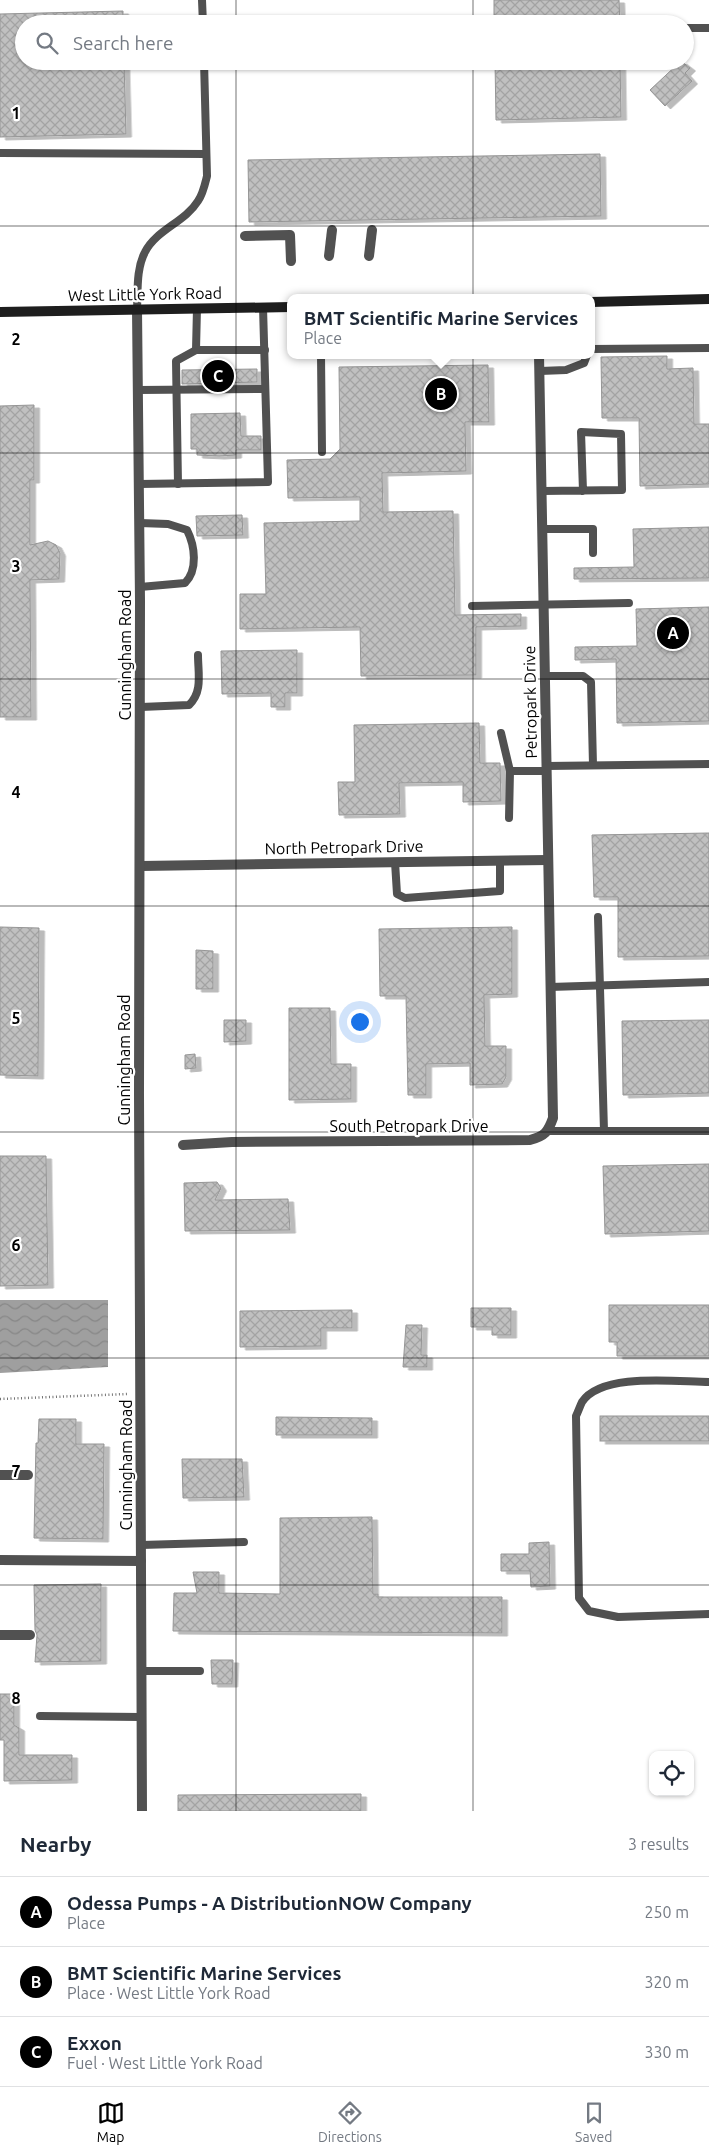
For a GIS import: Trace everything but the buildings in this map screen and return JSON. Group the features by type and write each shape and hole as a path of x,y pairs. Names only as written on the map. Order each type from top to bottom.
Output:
{"main road":[{"path":"595,302 709,300"},
{"name":"West Little York Road","path":"0,312 287,307"}],"street":[{"path":"329,256 332,230"},
{"path":"369,256 372,230"},
{"path":"245,236 290,235 291,260"},
{"name":"Cunningham Road","path":"137,309 141,707 139,1094 142,1811"},
{"name":"Petropark Drive","path":"539,359 553,1118 549,1130"},
{"name":"North Petropark Drive","path":"141,866 548,860"},
{"name":"South Petropark Drive","path":"183,1145 232,1142 530,1140 543,1137 549,1130"},
{"path":"0,1475 28,1476"},
{"path":"0,1560 142,1561"},
{"path":"0,1635 30,1635"}],"lane":[{"path":"202,0 203,15"},
{"path":"694,28 709,28"},
{"path":"137,309 139,271 145,251 199,200 207,176 204,70"},
{"path":"0,153 206,154"},
{"path":"139,484 268,482 263,307"},
{"path":"196,350 197,308"},
{"path":"595,349 709,348"},
{"path":"178,484 176,362 196,350 264,350"},
{"path":"321,359 322,452"},
{"path":"540,371 566,370 584,363 586,359"},
{"path":"138,390 266,389"},
{"path":"542,491 583,491 622,490 621,434 581,432 583,491"},
{"path":"140,523 168,524 187,530 194,555 190,578 185,584 140,587"},
{"path":"543,529 593,529 593,553"},
{"path":"472,606 629,604"},
{"path":"141,707 189,705 196,699 199,692 198,655"},
{"path":"545,676 583,676 591,682 593,765"},
{"path":"501,733 510,771 509,818"},
{"path":"510,771 593,765 709,764"},
{"path":"395,862 397,894 405,898 500,891 500,860"},
{"path":"598,917 604,1131"},
{"path":"550,987 600,987 709,982"},
{"path":"549,1130 709,1131"},
{"path":"709,1382 614,1382 600,1388 583,1401 576,1416 579,1598 589,1611 618,1617 709,1614"},
{"path":"141,1545 244,1542"},
{"path":"142,1672 200,1671"},
{"path":"40,1716 142,1718"}],"path":[{"path":"0,1399 141,1394"}],"water":[{"path":"0,1300 108,1300 108,1367 0,1373"}],"place":[{"name":"Exxon","path":"218,376"},
{"name":"BMT Scientific Marine Services","path":"441,394"},
{"name":"Odessa Pumps - A DistributionNOW Company","path":"673,633"}]}
